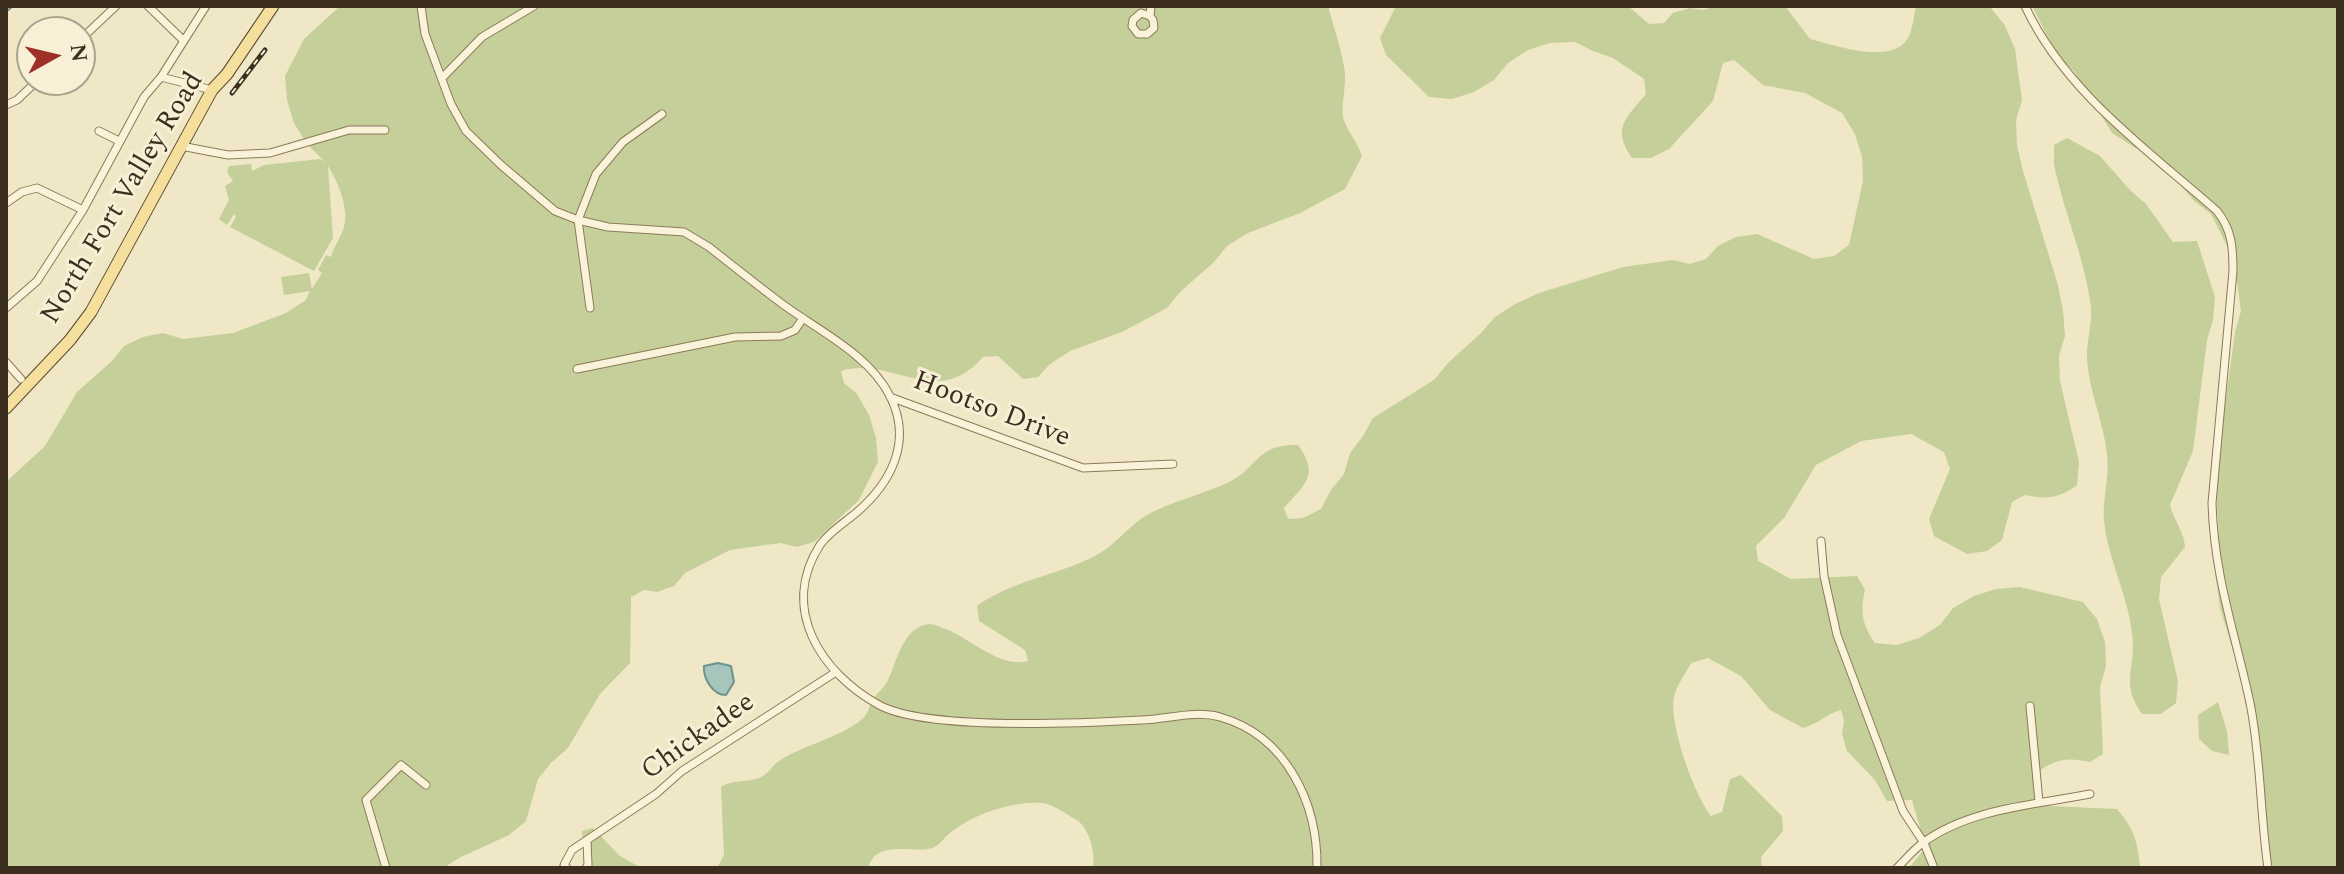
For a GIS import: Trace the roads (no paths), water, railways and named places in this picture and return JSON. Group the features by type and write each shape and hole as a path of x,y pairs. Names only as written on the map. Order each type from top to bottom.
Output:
{"main road":[{"name":"North Fort Valley Road","path":"6,408 70,340 91,312 212,90 227,74 273,6"}],"street":[{"path":"96,25 116,6"},
{"path":"148,6 183,40"},
{"path":"6,308 37,281 83,210 144,97 161,77 206,6"},
{"path":"421,6 425,34 451,104 466,131 555,211 608,227 684,232 709,247 858,358 890,397 899,432 897,456 890,476 878,493 821,543 812,560 805,586 806,627 836,672 859,693 884,707 945,719 1102,722 1190,714 1218,717 1245,727 1269,744 1295,776 1315,825 1317,868"},
{"path":"442,78 482,37 534,6"},
{"path":"1150,16 1151,6"},
{"path":"2025,6 2036,28 2091,100 2217,211 2229,226 2233,271 2212,503 2213,532 2222,595 2250,704 2268,868"},
{"path":"161,77 212,90"},
{"path":"590,308 578,220 596,174 623,142 662,114"},
{"path":"181,146 228,155 270,153 349,130 385,130"},
{"path":"99,131 119,141"},
{"path":"6,203 22,192 37,188 83,210"},
{"path":"577,369 735,337 781,336 795,330 803,318"},
{"path":"6,362 21,379"},
{"name":"Hootso Drive","path":"890,397 1083,468 1173,464"},
{"path":"1821,541 1824,576 1837,635 1903,811 1924,843 1934,868"},
{"name":"Chickadee","path":"567,868 564,865 566,857 572,850 656,794 682,771 836,672"},
{"path":"2030,706 2039,802"},
{"path":"386,868 366,800 401,765 426,785"},
{"path":"1897,868 1924,843 1954,825 2039,802 2090,794"},
{"path":"586,868 587,841"}],"water":[{"path":"718,663 731,666 734,682 726,695 713,689 705,676 704,666"}],"waterway":[{"path":"6,12 13,6"}],"railway":[{"path":"232,93 265,50"}]}
